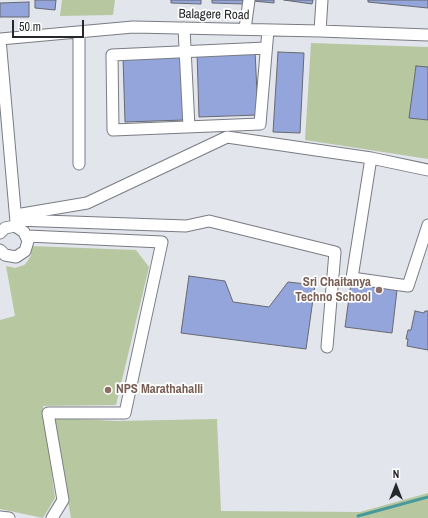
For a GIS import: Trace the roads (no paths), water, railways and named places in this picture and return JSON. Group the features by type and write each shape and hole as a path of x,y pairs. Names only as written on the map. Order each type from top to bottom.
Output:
{"street":[{"path":"245,29 249,0"},
{"path":"320,31 322,0"},
{"name":"Balagere Road","path":"0,39 132,27 428,34"},
{"path":"184,28 190,127"},
{"path":"266,48 112,55 113,130 260,124 268,30"},
{"path":"79,32 79,164"},
{"path":"0,39 16,218 27,236 28,241 27,247 21,255 10,257 0,250"},
{"path":"0,233 5,228 10,226 16,218 87,204 227,137 372,158 428,170"},
{"path":"372,158 352,278 408,286 428,225"},
{"path":"16,218 186,226 209,221 335,252 327,347"},
{"path":"27,236 162,242 125,413 48,413 63,500 52,518"},
{"path":"0,517 10,518"}],"waterway":[{"path":"358,516 428,497"}],"place":[{"name":"Sri Chaitanya Techno School","path":"379,290"},
{"name":"NPS Marathahalli","path":"108,390"}]}
